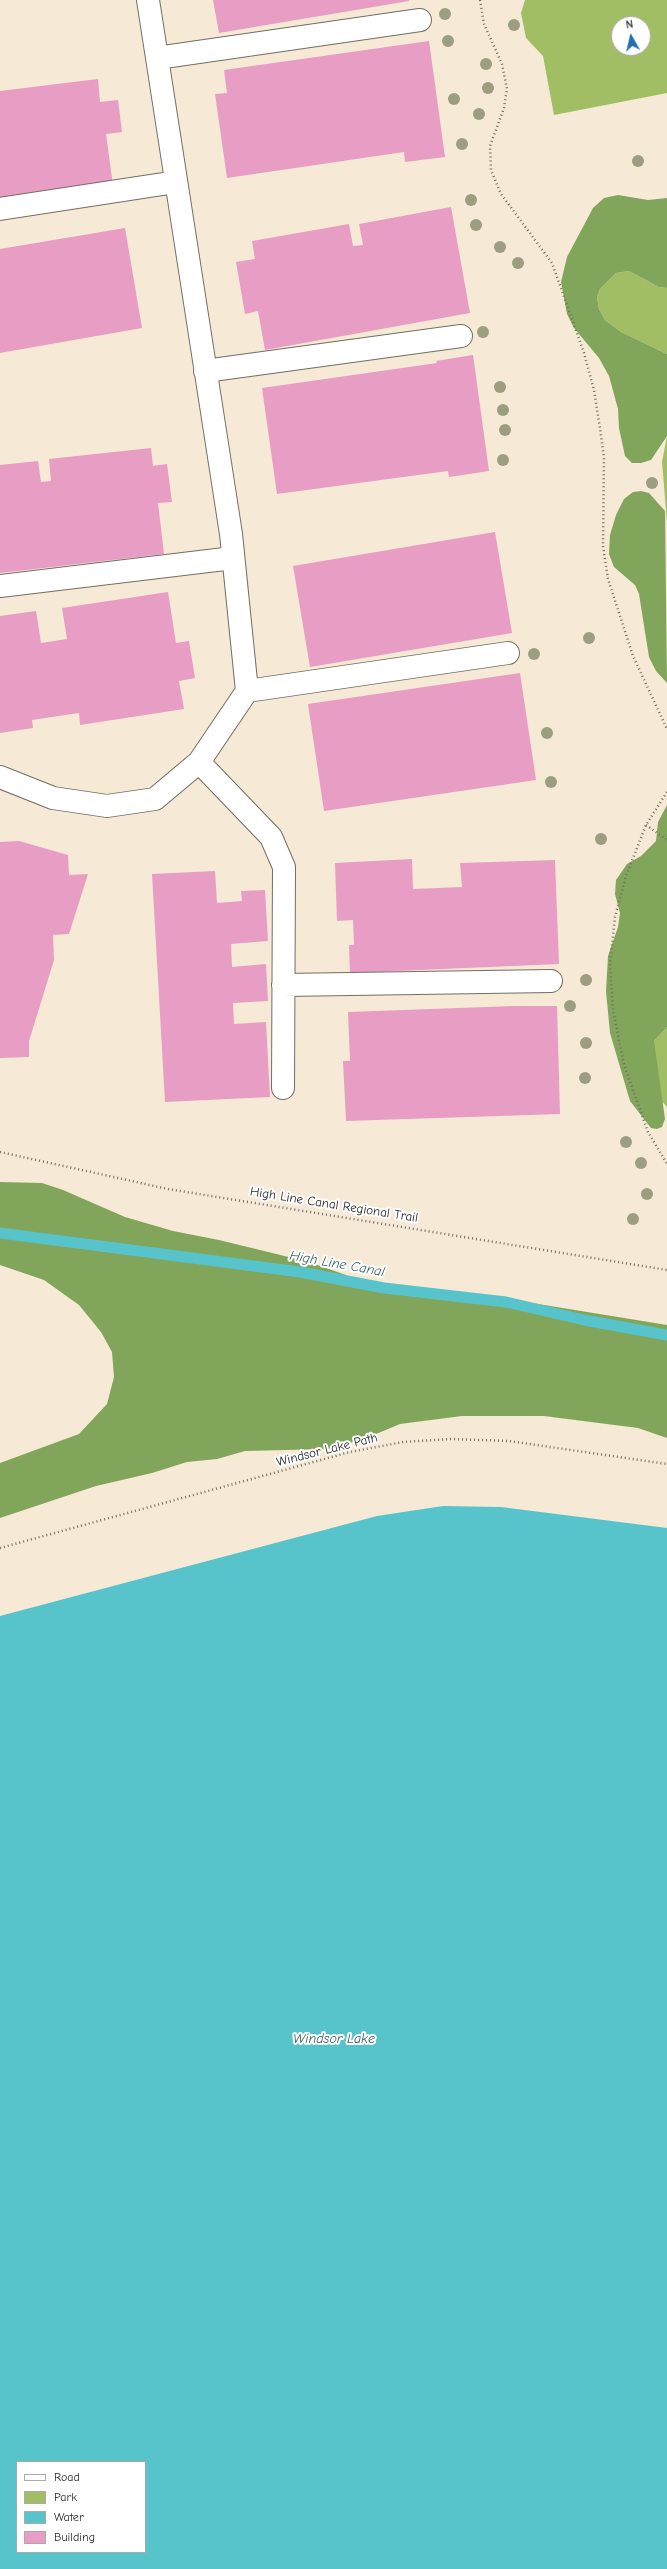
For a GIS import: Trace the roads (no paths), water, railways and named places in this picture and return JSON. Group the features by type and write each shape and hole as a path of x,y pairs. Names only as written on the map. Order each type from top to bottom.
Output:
{"street":[{"path":"0,777 53,798 107,806 155,799 199,762 247,691 233,558 148,0"},
{"path":"157,58 420,20"},
{"path":"0,208 176,182"},
{"path":"205,371 461,336"},
{"path":"0,586 233,558"},
{"path":"247,691 508,653"},
{"path":"199,762 271,837 284,867 283,1088"},
{"path":"283,985 550,981"}],"water":[{"name":"Windsor Lake","path":"443,1506 501,1507 667,1528 667,2569 0,2569 0,1616 377,1516"}],"waterway":[{"name":"High Line Canal","path":"0,1233 300,1272 384,1288 506,1302 584,1320 667,1335"}]}
